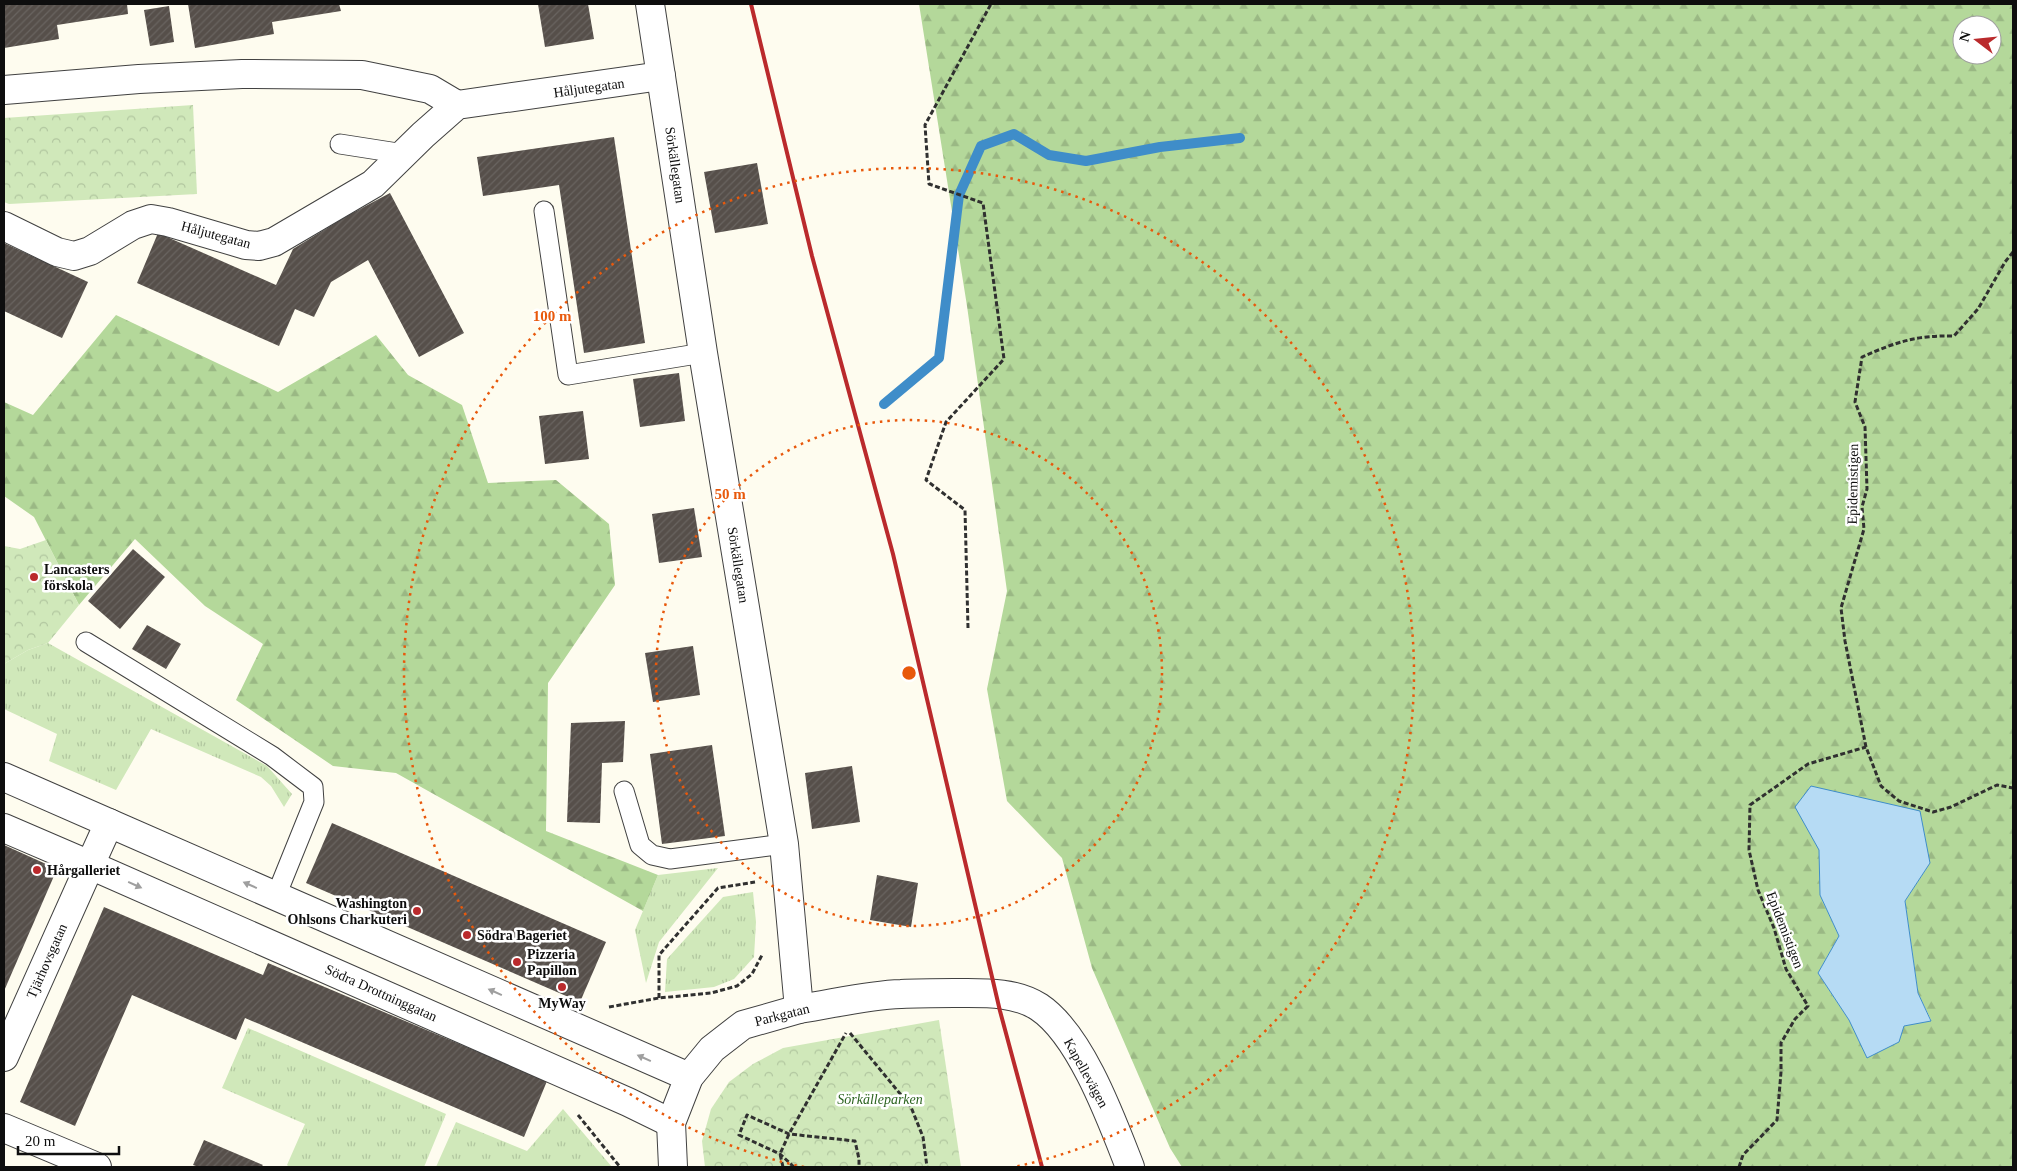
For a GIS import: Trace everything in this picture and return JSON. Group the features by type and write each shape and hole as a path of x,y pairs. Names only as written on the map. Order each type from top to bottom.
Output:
{"street":[{"name":"Sörkällegatan","path":"650,4 702,353 771,845 800,1009"},
{"path":"4,90 139,79 242,74 362,75 430,90 458,105"},
{"name":"Håljutegatan","path":"4,226 56,252 74,256 90,251 133,225 151,219 168,222 246,245 259,246 274,242 373,184 458,105 661,76"},
{"path":"4,777 689,1077"},
{"path":"90,866 109,823"},
{"name":"Södra Drottninggatan","path":"4,828 628,1102 671,1123"},
{"name":"Tjärhovsgatan","path":"4,1057 90,866"},
{"name":"Kapellevägen","path":"899,994 981,993 1010,995 1039,1007 1073,1043 1104,1103 1130,1167"},
{"name":"Parkgatan","path":"673,1167 671,1123 689,1077 712,1049 743,1025 800,1009 899,994"},
{"path":"4,1128 96,1167"}],"lane":[{"path":"340,144 404,154"},
{"path":"544,211 568,375 702,353"},
{"path":"86,642 272,756 313,787 314,802 276,896"},
{"path":"624,792 640,845 652,855 670,859 771,845"}],"path":[{"path":"968,628 965,510 926,480 946,422 1004,358 983,203 929,184 925,125 991,4"},
{"name":"Epidemistigen","path":"2013,252 2005,262 1978,309 1954,336 1928,335 1891,344 1862,357 1855,402 1865,427 1867,489 1862,507 1864,529 1841,608 1844,641 1866,747 1881,786 1899,801 1933,812 1951,807 1997,785 2013,788"},
{"name":"Epidemistigen","path":"1739,1167 1743,1155 1777,1120 1781,1072 1781,1043 1796,1019 1808,1006 1786,969 1774,928 1758,890 1749,850 1750,805 1808,764 1866,747"},
{"path":"659,998 659,955 718,888 761,880 771,845"},
{"path":"604,1008 659,998 711,993 737,986 752,974 763,951"},
{"path":"783,1167 780,1154 789,1134 848,1030 911,1107 923,1137 927,1167"},
{"path":"572,1107 620,1167"},
{"path":"794,1167 780,1154 739,1136 747,1115 789,1134 855,1141 859,1167"}],"green space":[{"path":"919,4 2013,4 2013,1167 1182,1167 1170,1148 1092,968 1062,858 1007,801 987,689 1007,591 967,306","holes":["1819,850 1930,863 1905,901 1918,993 1931,1020 1904,1026 1867,1057 1849,1020 1818,973 1839,936 1820,895"]},
{"path":"193,105 197,194 9,204 4,202 4,118"},
{"path":"116,315 278,392 376,335 408,375 462,405 488,483 556,480 609,524 615,585 548,683 546,831 658,875 643,911 396,773 333,766 236,700 263,644 205,606 135,539 79,605 34,517 4,496 4,402 33,415"},
{"name":"Lancasters förskola","path":"46,540 79,605 48,643 28,650 4,664 4,546 20,549"},
{"path":"48,643 267,766 292,794 284,807 271,786 261,777 151,729 116,790 49,761 57,734 4,709 4,664 28,650"},
{"path":"718,868 659,942 646,983 635,930 658,875"},
{"path":"753,892 756,922 754,957 734,979 714,987 665,992 667,959 723,897"},
{"name":"Sörkälleparken","path":"939,1020 961,1167 705,1167 702,1141 711,1109 729,1082 753,1064 783,1048"},
{"path":"248,1028 446,1114 424,1167 289,1167 287,1165 305,1124 222,1088"},
{"path":"563,1109 612,1167 436,1167 456,1122 527,1151"}],"water":[{"path":"1811,786 1920,811 1930,863 1905,901 1918,993 1931,1021 1904,1026 1899,1042 1867,1058 1849,1020 1818,973 1839,936 1820,895 1819,850 1795,807"}],"building":[{"path":"4,4 127,4 128,14 57,25 59,39 4,48"},
{"path":"188,4 339,4 341,11 272,22 274,34 195,48"},
{"path":"538,4 588,4 594,39 545,47"},
{"path":"169,6 174,42 150,46 144,10"},
{"path":"614,137 645,343 584,353 559,185 483,196 477,157"},
{"path":"757,163 768,224 715,233 704,172"},
{"path":"390,193 464,333 419,357 368,260 331,282 314,317 295,309 279,346 137,283 158,233 276,285 293,249 345,217"},
{"path":"4,243 88,282 62,338 4,311"},
{"path":"679,373 685,421 640,427 633,379"},
{"path":"583,411 589,459 545,464 539,416"},
{"path":"694,508 702,557 659,563 652,514"},
{"path":"133,549 165,577 120,629 88,601"},
{"path":"147,625 181,644 166,669 132,649"},
{"path":"693,646 700,695 653,702 645,653"},
{"path":"625,721 623,762 602,763 600,823 567,822 571,723"},
{"path":"712,745 725,836 662,844 650,754"},
{"path":"852,766 860,822 812,829 805,773"},
{"path":"332,823 606,942 580,1002 306,883"},
{"path":"4,845 57,869 4,991"},
{"path":"877,875 918,883 911,927 870,920"},
{"path":"104,907 263,975 268,963 547,1081 524,1137 245,1018 236,1040 132,995 75,1126 20,1102"},
{"path":"204,1140 263,1165 261,1167 199,1167 193,1165"}],"waterway":[{"path":"884,404 939,358 959,195 981,146 1014,134 1049,155 1086,161 1160,147 1240,138"}],"railway":[{"path":"751,4 812,256 893,554 1000,1011 1042,1167"}],"place":[{"name":"Lancasters förskola","path":"34,577"},
{"name":"Hårgalleriet","path":"37,870"},
{"name":"Washington Ohlsons Charkuteri","path":"417,911"},
{"name":"Södra Bageriet","path":"467,935"},
{"name":"Pizzeria Papillon","path":"517,962"},
{"name":"MyWay","path":"562,987"}]}
